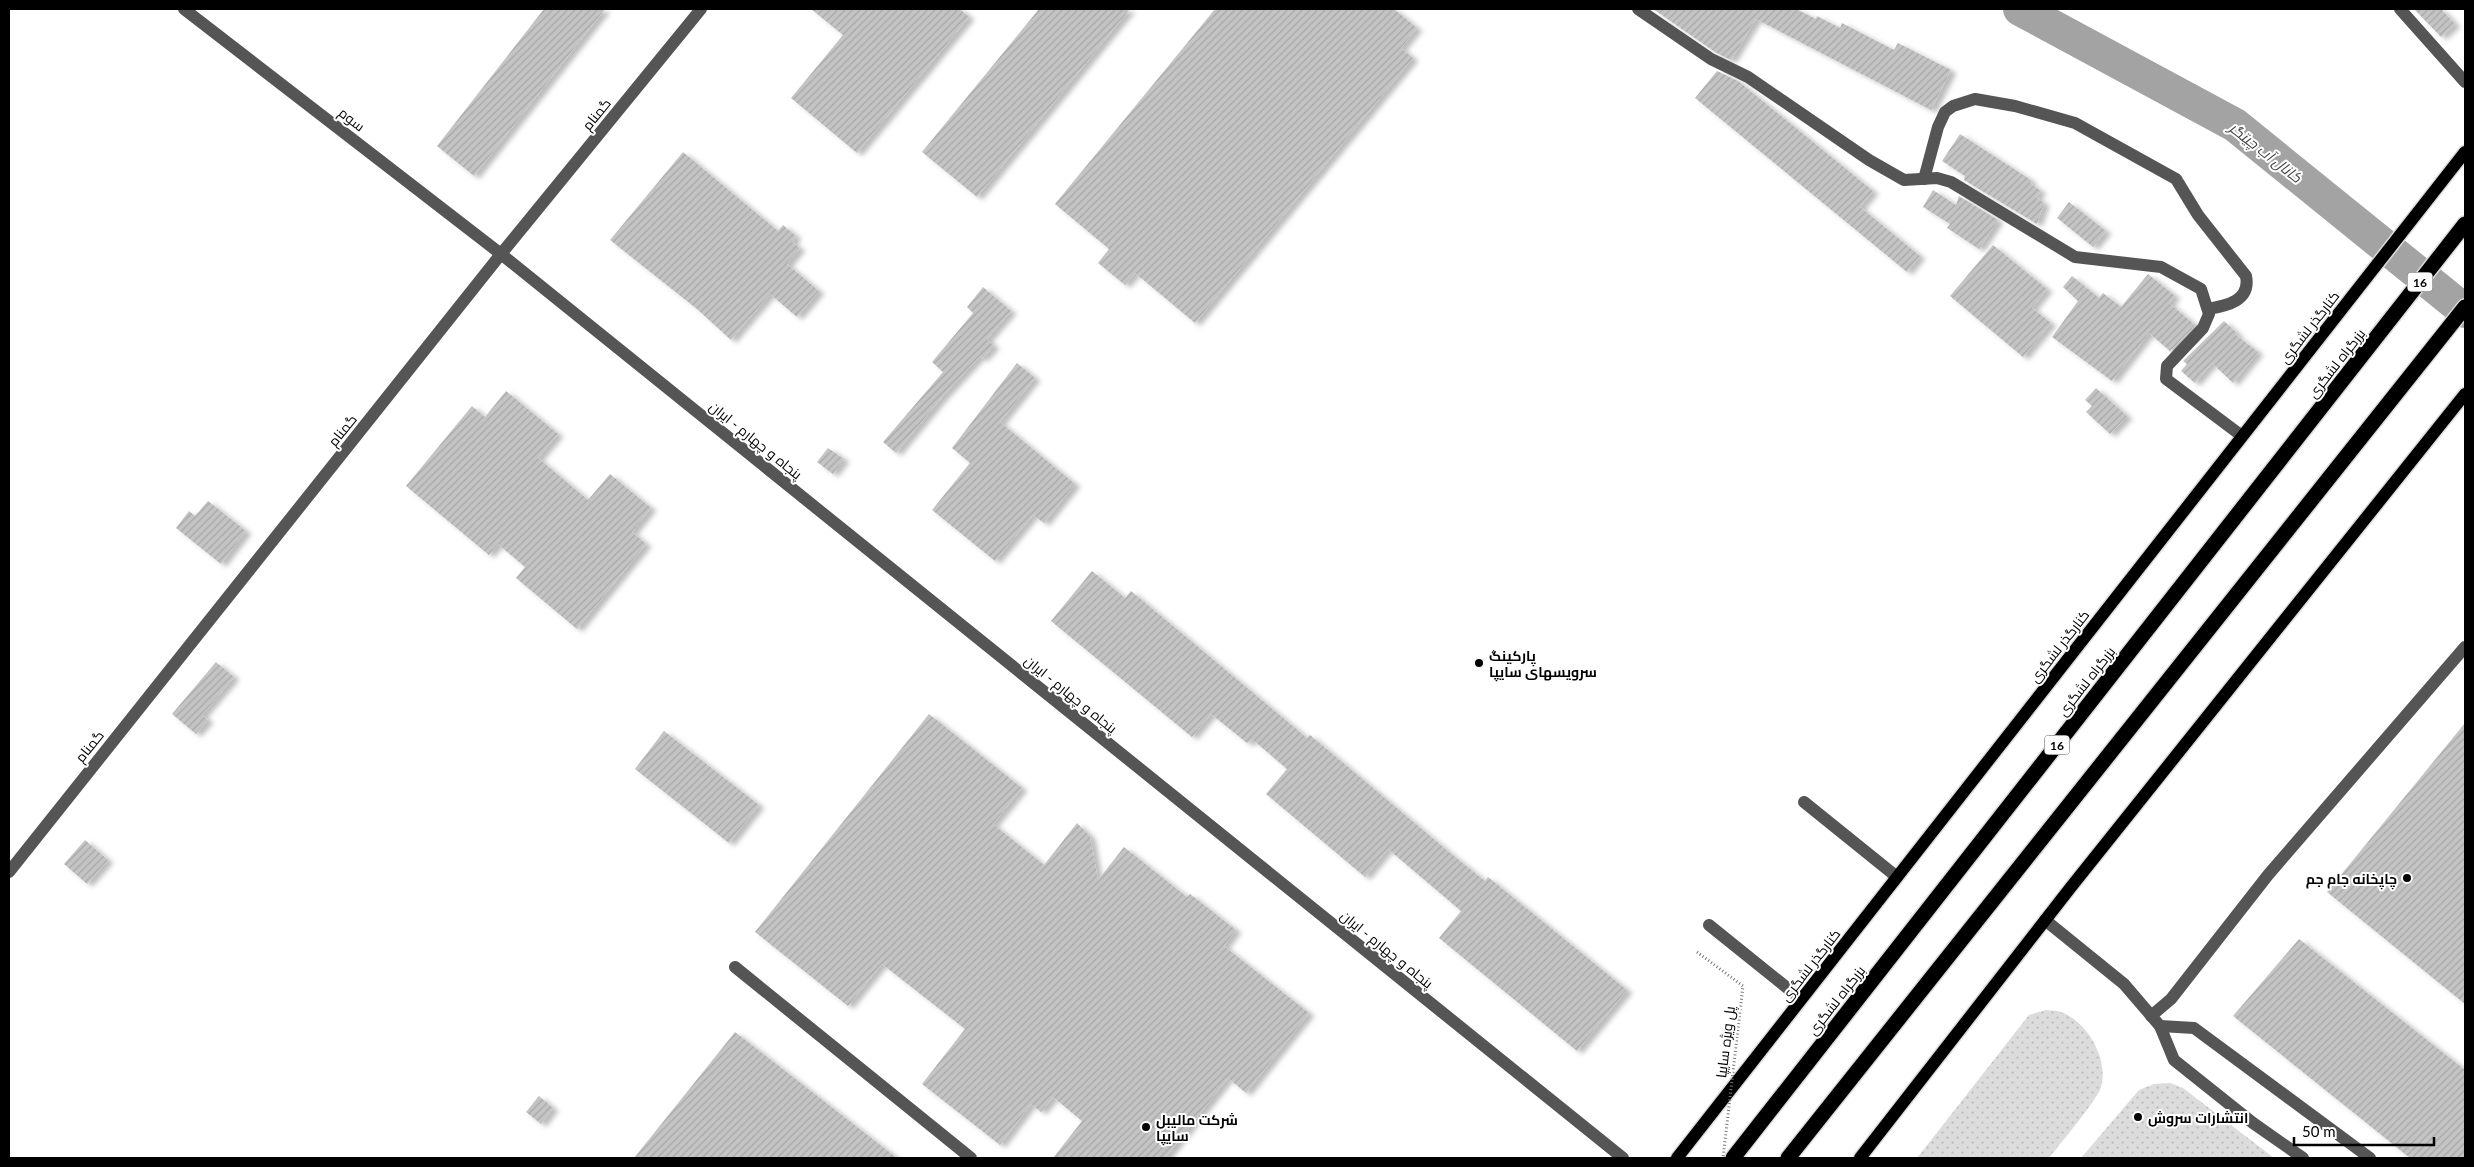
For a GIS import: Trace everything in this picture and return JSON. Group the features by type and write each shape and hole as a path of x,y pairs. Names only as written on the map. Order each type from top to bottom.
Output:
{"highway":[{"name":"بزرگراه لشگری","path":"1732,1158 2462,228"},
{"path":"1788,1158 2465,307"}],"main road":[{"name":"کنارگذر لشگری","path":"1677,1158 2465,152"},
{"path":"1860,1158 2045,920 2464,396"}],"lane":[{"name":"سوم","path":"184,9 501,254"},
{"name":"گمنام","path":"9,872 501,254 701,9"},
{"path":"1638,9 1711,59 1748,77 1869,160 1904,180 1938,178 1951,182 2075,257 2161,268 2201,289 2209,314 2203,328 2167,366 2166,379 2242,436"},
{"path":"2404,10 2465,82"},
{"path":"1924,179 1938,127 1945,112 1953,106 1975,99 2015,106 2075,124 2176,179 2198,215 2246,276 2247,283 2243,293 2232,305 2208,309"},
{"name":"پنجاه و چهارم - ایران","path":"501,254 1623,1158"},
{"path":"2151,1016 2171,999 2268,875 2465,647"},
{"path":"1804,802 1897,877"},
{"path":"2045,920 2124,984 2160,1026 2174,1060 2253,1123 2303,1158"},
{"path":"1709,925 1802,999"},
{"path":"735,967 971,1158"},
{"path":"2160,1026 2194,1028 2365,1157"}],"path":[{"name":"پل ویژه سایپا","path":"1696,952 1743,986 1723,1158"}],"shaded area":[{"path":"2046,1010 2059,1011 2071,1017 2088,1033 2099,1054 2103,1076 2101,1087 2093,1102 2049,1158 1917,1158 2029,1015"},
{"path":"2170,1083 2183,1088 2274,1158 2081,1158 2139,1090 2154,1084"}],"building":[{"path":"544,9 605,9 474,176 437,146"},
{"path":"811,9 960,9 969,17 857,153 791,98 843,35"},
{"path":"1039,9 1130,9 977,197 922,152"},
{"path":"1215,9 1394,9 1417,28 1401,48 1413,58 1195,323 1135,273 1125,285 1098,263 1109,249 1055,204"},
{"path":"1653,9 1796,9 1816,19 1817,16 1840,28 1842,23 1894,50 1898,43 1951,70 1931,110 1756,19 1731,60 1715,52"},
{"path":"2414,9 2441,9 2455,24 2441,37"},
{"path":"1717,71 1738,81 1873,191 1860,207 1920,256 1907,272 1695,98"},
{"path":"1960,134 2031,180 2030,183 2041,191 2036,197 2044,203 2037,224 1964,180 1965,176 1942,161"},
{"path":"683,152 778,231 783,225 796,236 792,242 800,248 787,264 819,291 797,317 770,294 731,340 697,309 610,240"},
{"path":"1933,190 1956,205 1959,196 1998,220 1979,249 1947,228 1950,224 1923,207"},
{"path":"2069,202 2106,231 2093,247 2057,218"},
{"path":"1993,245 2047,289 2032,308 2051,323 2023,357 1950,296"},
{"path":"2148,274 2175,296 2169,303 2195,325 2170,351 2149,333 2112,381 2052,337 2078,301 2063,287 2072,276 2099,298 2103,293 2121,307"},
{"path":"983,287 1011,311 987,339 994,346 982,359 980,356 943,396 896,453 883,442 943,372 932,362 973,313 967,307"},
{"path":"2224,321 2237,333 2236,335 2258,352 2233,383 2212,363 2195,383 2181,371 2187,364 2183,361"},
{"path":"1017,363 1035,378 1000,422 1075,484 1044,523 1033,515 995,561 932,510 970,463 952,448"},
{"path":"2096,388 2127,416 2110,434 2086,412 2092,406 2085,400"},
{"path":"506,391 558,434 538,458 588,500 610,474 651,508 632,532 646,544 577,629 516,578 525,567 498,544 489,555 406,486 472,406 485,417"},
{"path":"828,448 844,459 833,474 817,462"},
{"path":"208,501 246,531 221,564 176,528 189,511 195,516"},
{"path":"1092,571 1125,598 1131,591 1307,738 1310,735 1485,881 1488,877 1627,990 1577,1051 1439,938 1461,911 1388,849 1365,877 1266,794 1287,769 1253,740 1247,743 1211,714 1192,737 1051,621"},
{"path":"216,662 234,677 202,715 208,720 196,734 172,714"},
{"path":"929,714 1022,788 993,824 1044,865 1077,823 1090,836 1098,880 1124,847 1187,897 1190,894 1236,930 1224,946 1309,1013 1246,1093 1228,1078 1165,1158 1053,1158 1082,1121 1053,1097 1041,1112 1031,1104 1000,1145 922,1084 965,1029 882,964 848,1006 755,932"},
{"path":"2465,723 2465,1004 2327,892"},
{"path":"664,731 759,805 729,843 635,769"},
{"path":"85,840 108,860 87,884 64,864"},
{"path":"2299,939 2465,1070 2465,1158 2410,1158 2233,1016"},
{"path":"735,1032 897,1158 634,1158"},
{"path":"539,1096 553,1108 541,1124 526,1112"}],"waterway":[{"name":"کانال آب چیتگر","path":"2020,9 2235,125 2465,311"}],"place":[{"name":"پارکینگ سرویسهای سایپا","path":"1479,663"},
{"name":"چاپخانه جام جم","path":"2407,878"},
{"name":"انتشارات سروش","path":"2138,1117"},
{"name":"شرکت مالیبل سایپا","path":"1146,1127"}]}
